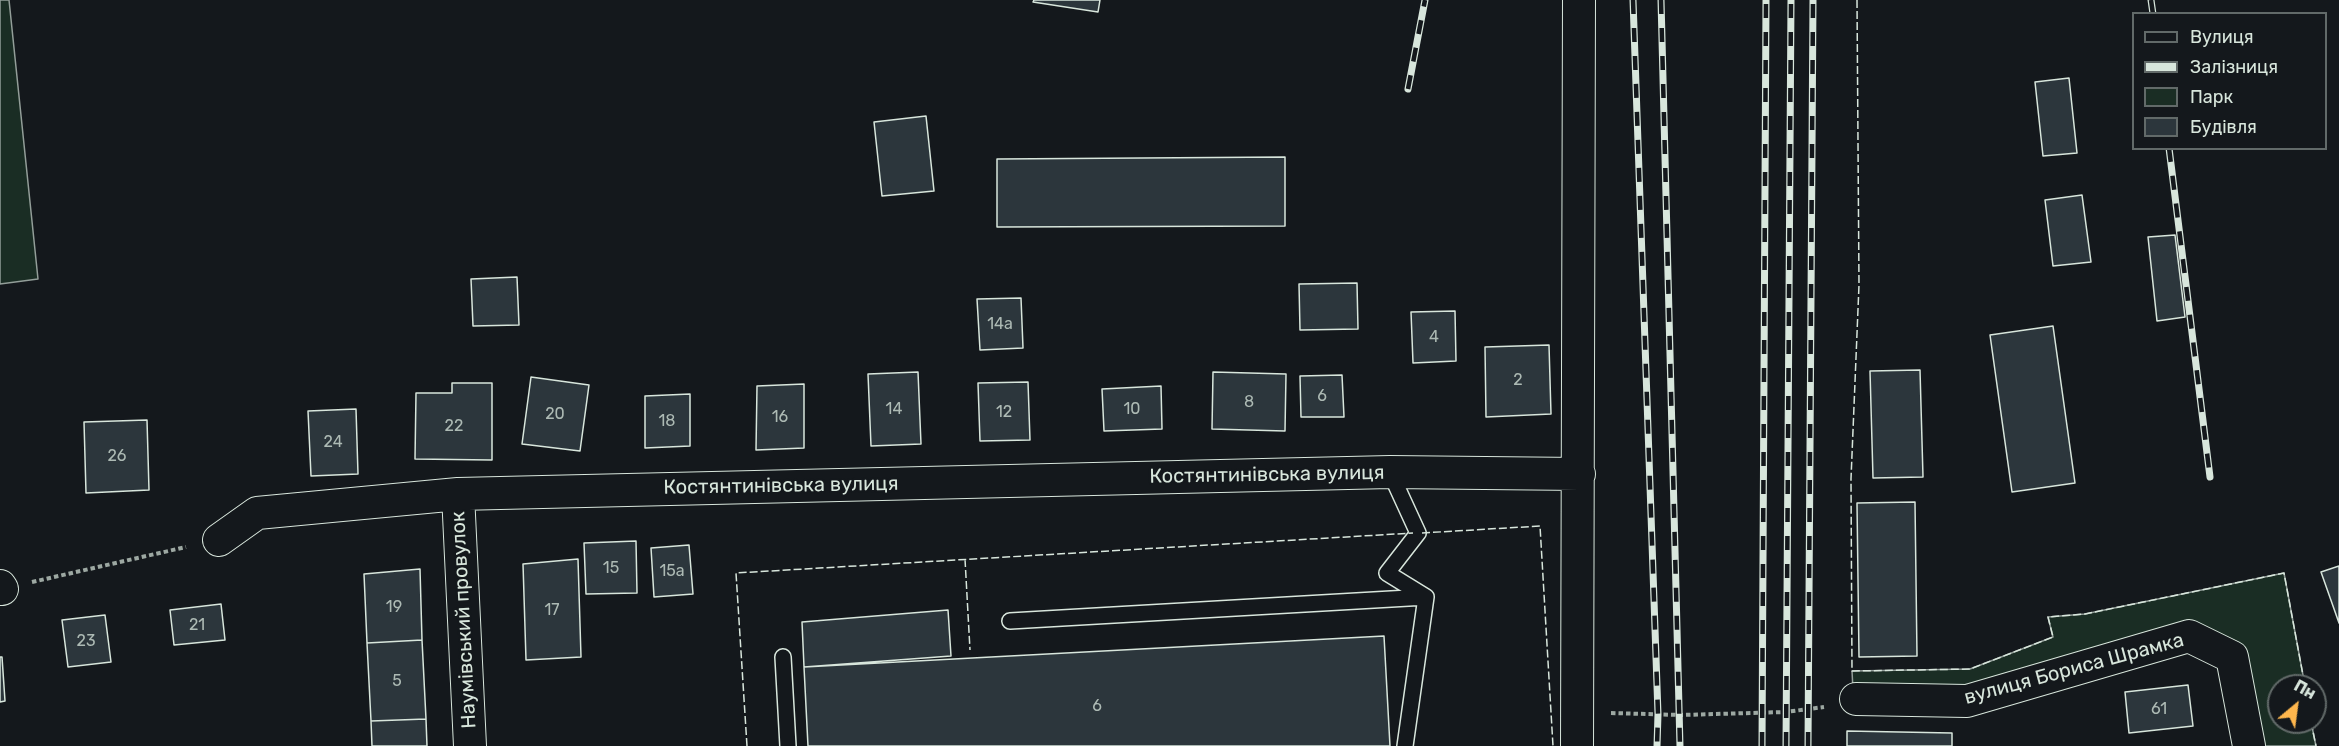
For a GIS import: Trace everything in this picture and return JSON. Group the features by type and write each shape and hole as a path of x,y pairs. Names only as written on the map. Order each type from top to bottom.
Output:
{"street":[{"path":"1577,746 1579,0"},
{"name":"Костянтинівська вулиця","path":"219,540 257,513 458,494 1390,472 1579,474"},
{"name":"Наумівський провулок","path":"458,494 471,746"},
{"name":"вулиця Бориса Шрамка","path":"1856,699 1967,701 2189,636 2232,657 2249,746"}],"lane":[{"path":"1390,472 1418,533 1387,573 1426,597"},
{"path":"1010,621 1426,597"},
{"path":"1405,746 1426,597"},
{"path":"783,657 788,746"}],"path":[{"path":"1,587 219,540"},
{"path":"1577,713 1681,715 1786,712 1835,705 1856,699"}],"green space":[{"path":"0,0 9,0 38,279 0,284"},
{"path":"2284,573 2303,674 2267,674 2267,734 2314,734 2316,746 2258,746 2239,648 2188,620 1964,694 1853,690 1852,671 1970,669 2053,637 2048,617 2085,614"}],"building":[{"path":"1034,0 1100,0 1098,12 1033,2"},
{"path":"2069,78 2077,153 2043,156 2035,82"},
{"path":"926,116 934,191 882,196 874,122"},
{"path":"1285,157 1285,226 997,227 997,159"},
{"path":"2082,195 2091,262 2053,266 2045,200"},
{"path":"2175,235 2185,317 2157,321 2148,237"},
{"path":"517,277 519,325 473,326 471,279"},
{"path":"1357,283 1358,329 1300,330 1299,284"},
{"path":"1021,298 1023,348 980,350 977,299"},
{"path":"1455,311 1456,361 1413,363 1411,312"},
{"path":"2053,326 2075,483 2012,492 1990,335"},
{"path":"1549,345 1551,414 1486,417 1485,347"},
{"path":"1920,370 1923,477 1873,478 1870,371"},
{"path":"918,372 921,444 871,446 868,374"},
{"path":"1213,372 1286,374 1285,431 1212,429"},
{"path":"1342,375 1344,417 1301,417 1300,376"},
{"path":"531,377 589,385 580,451 522,444"},
{"path":"1028,382 1030,440 980,441 978,383"},
{"path":"452,383 492,383 492,460 415,459 416,393 452,393"},
{"path":"804,384 804,448 756,450 757,386"},
{"path":"1161,386 1162,429 1104,431 1102,389"},
{"path":"690,394 690,446 645,448 645,396"},
{"path":"356,409 358,474 311,476 308,411"},
{"path":"147,420 149,490 86,493 84,422"},
{"path":"1915,502 1917,656 1859,657 1857,503"},
{"path":"636,541 637,593 586,594 584,543"},
{"path":"689,545 693,594 654,597 651,548"},
{"path":"578,559 581,657 526,660 523,564"},
{"path":"2339,566 2339,623 2321,572"},
{"path":"420,569 422,640 367,643 364,574"},
{"path":"221,604 225,640 174,645 170,610"},
{"path":"948,610 951,656 804,667 802,622"},
{"path":"105,615 111,662 68,667 62,620"},
{"path":"1384,636 1390,746 808,746 804,667"},
{"path":"422,640 426,719 371,721 367,643"},
{"path":"0,657 2,657 5,701 0,702"},
{"path":"2188,685 2193,726 2129,733 2125,692"},
{"path":"426,719 427,746 372,746 371,721"},
{"path":"1847,731 1952,733 1952,746 1847,746"}],"railway":[{"path":"1408,89 1425,0"},
{"path":"1633,0 1658,714 1657,746"},
{"path":"1661,0 1680,746"},
{"path":"1762,746 1766,0"},
{"path":"1786,746 1791,0"},
{"path":"1808,746 1813,0"},
{"path":"2151,0 2153,12"},
{"path":"2169,150 2210,477"}],"fence":[{"path":"1857,0 1859,285 1851,479 1852,671 1970,669 2053,637 2048,617 2085,614 2284,573 2303,674"},
{"path":"1422,533 1540,526 1553,746"},
{"path":"747,746 736,573 1413,533"},
{"path":"965,559 970,650"},
{"path":"2314,734 2316,746"}]}
